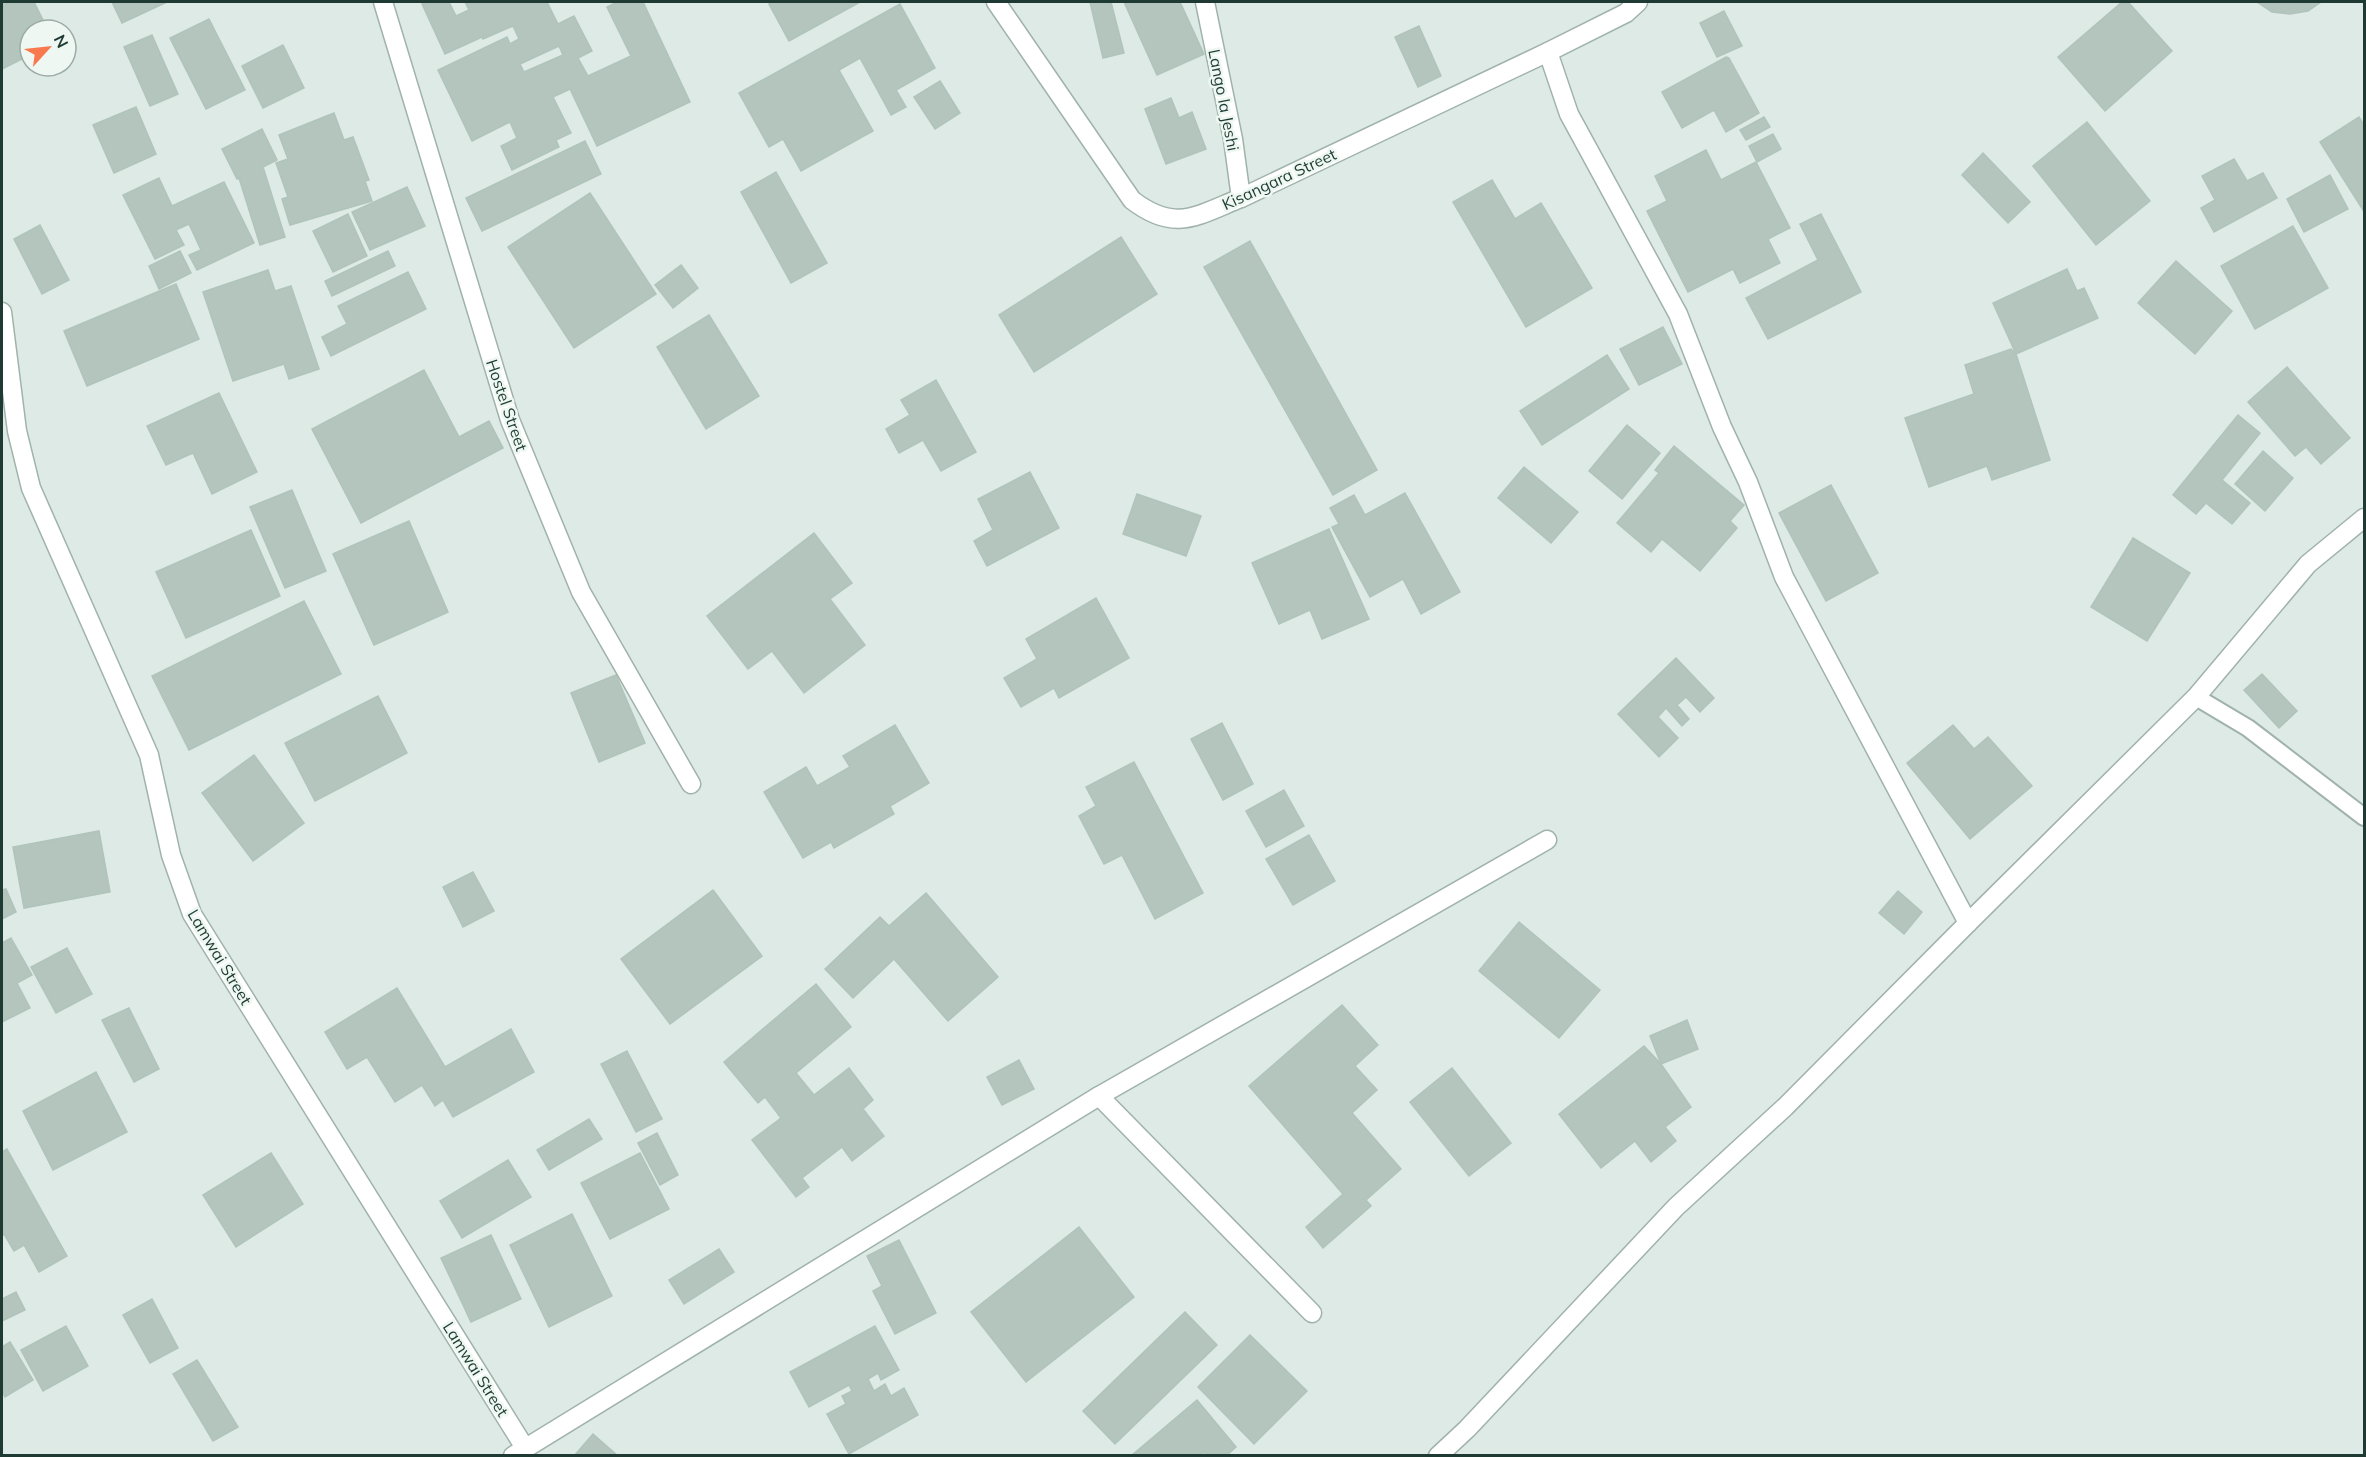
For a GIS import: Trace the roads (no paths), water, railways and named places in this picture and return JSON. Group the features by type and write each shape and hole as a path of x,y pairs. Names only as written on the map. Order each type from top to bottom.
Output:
{"street":[{"name":"Hostel Street","path":"383,2 510,420 581,592 691,784"},
{"name":"Kisangara Street","path":"996,2 1132,200 1149,213 1169,219 1190,219 1241,198 1548,52 1626,13 1638,2"},
{"name":"Lango la Jeshi","path":"1205,2 1233,140 1241,198"},
{"path":"1548,52 1569,114 1678,314 1722,428 1748,482 1784,576 1968,922"},
{"name":"Lamwai Street","path":"2,312 17,431 31,488 150,755 171,855 192,914 519,1452"},
{"path":"1438,1455 1467,1429 1676,1207 1785,1107 2196,697 2308,564 2364,518"},
{"path":"519,1452 1099,1096 1547,840"},
{"path":"1099,1096 1312,1313"}],"lane":[{"path":"2196,697 2248,728 2364,817"}]}
